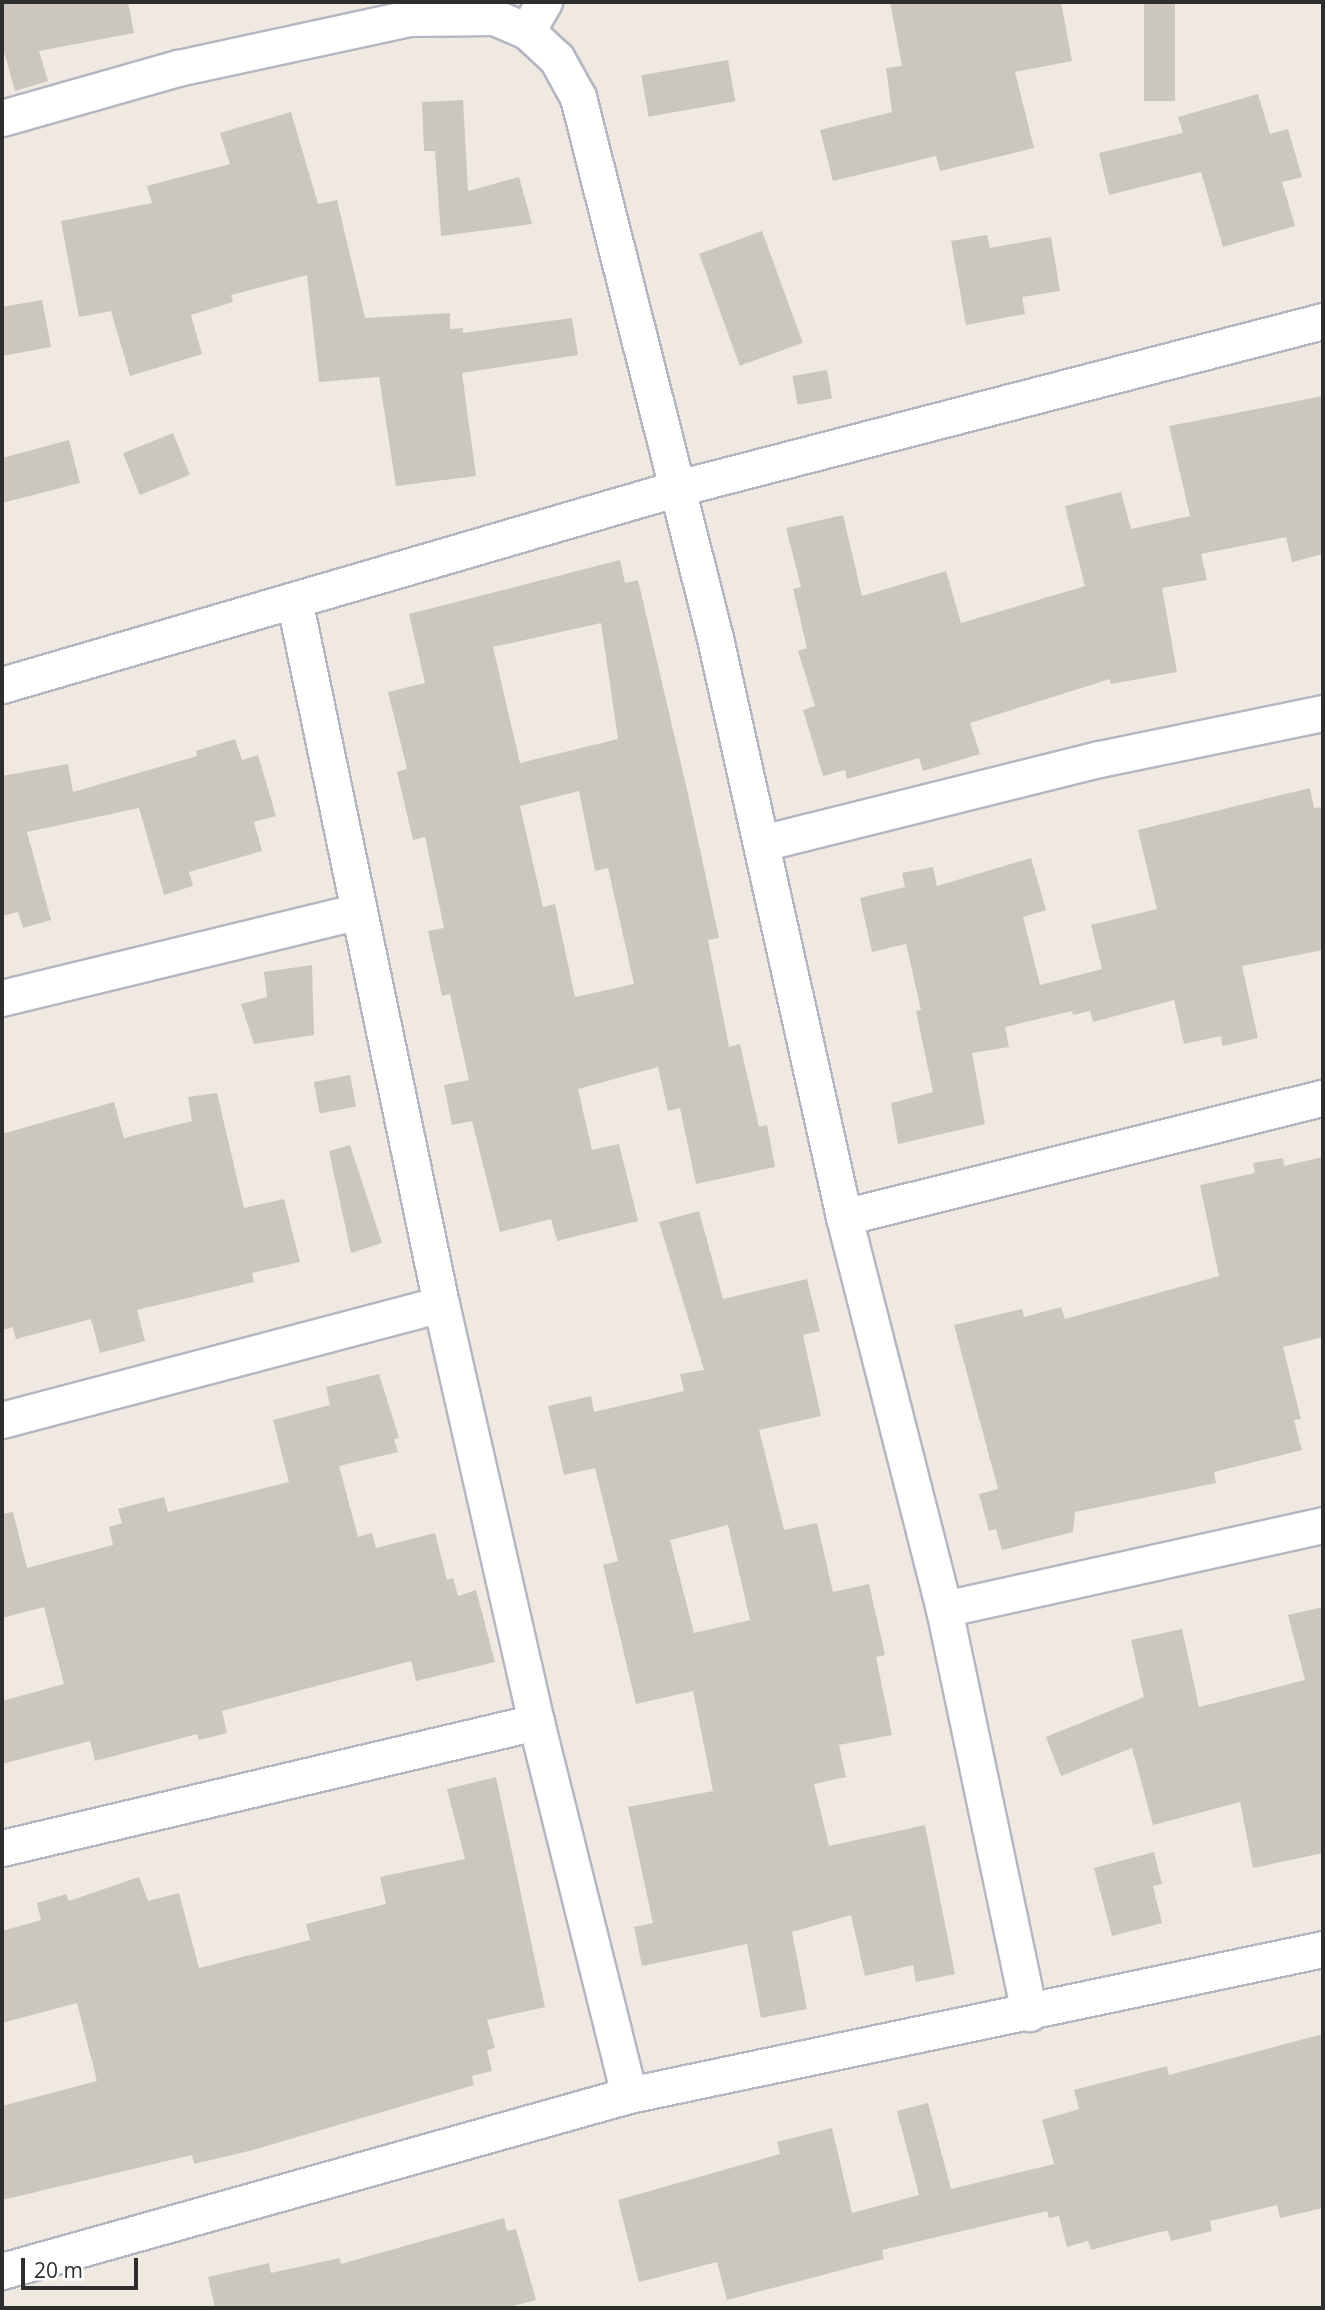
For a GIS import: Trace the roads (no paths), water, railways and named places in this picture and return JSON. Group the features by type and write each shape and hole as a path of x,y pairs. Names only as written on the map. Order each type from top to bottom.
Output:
{"street":[{"path":"2,118 178,68 409,18 536,16 578,97 678,488 762,843 844,1217 944,1609 1029,2013"},
{"path":"2,685 295,604 678,488 1323,321"},
{"path":"295,604 356,912 441,1304 536,1722 629,2095"},
{"path":"762,843 1099,759 1323,713"},
{"path":"2,998 356,912"},
{"path":"844,1217 1323,1098"},
{"path":"2,1420 441,1304"},
{"path":"944,1609 1323,1525"},
{"path":"2,1848 536,1722"},
{"path":"2,2271 629,2095 1029,2013 1323,1949"}]}
